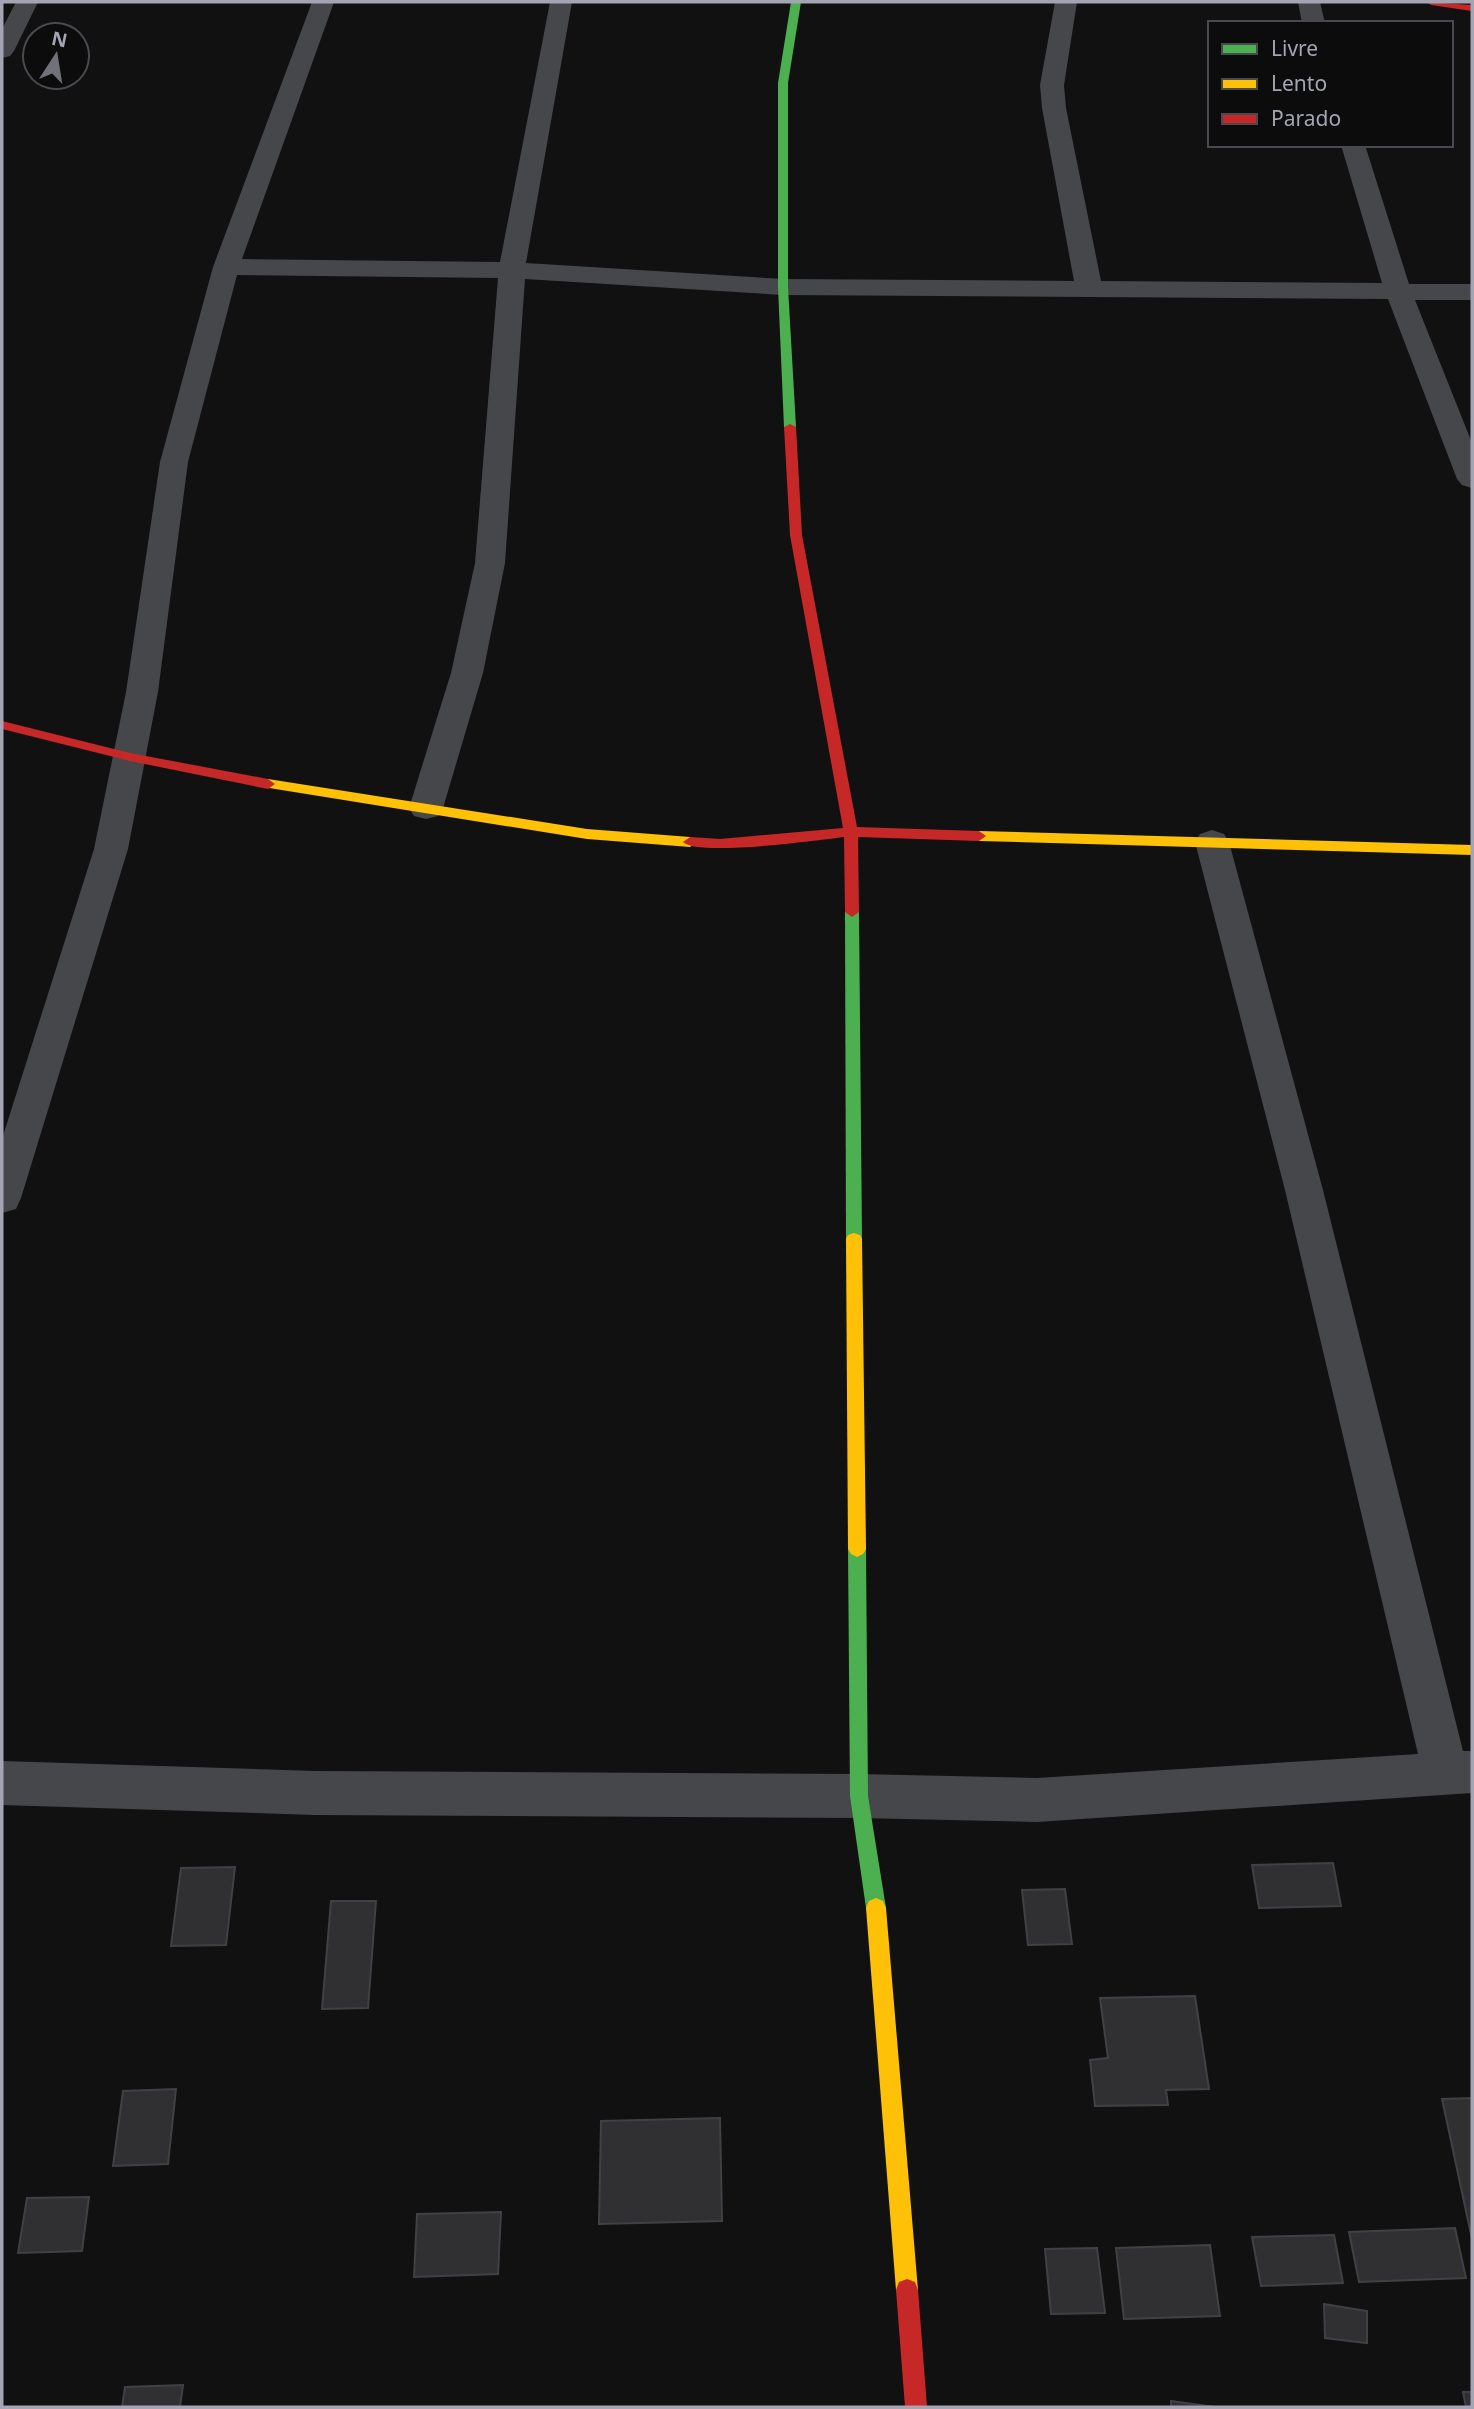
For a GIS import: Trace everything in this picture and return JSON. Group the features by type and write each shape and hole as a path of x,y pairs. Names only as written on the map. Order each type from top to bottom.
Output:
{"street":[{"path":"2,51 27,2"},
{"path":"2,1198 111,849 142,692 174,462 226,267 323,2"},
{"path":"426,808 467,673 490,563 512,270 561,2"},
{"path":"796,2 783,83 783,287 796,534 851,832 859,1796 876,1906 916,2407"},
{"path":"1066,2 1052,85 1057,128 1089,289"},
{"path":"1309,2 1314,21"},
{"path":"1431,2 1472,8"},
{"path":"1354,147 1398,291 1472,479"},
{"path":"226,267 512,270 783,287 1472,292"},
{"path":"2,725 130,757 274,785 587,834 720,844 851,832 1472,850"},
{"path":"2,1783 315,1793 859,1796 1037,1800 1459,1772 1265,1031 1212,842"}],"building":[{"path":"1333,1863 1341,1906 1259,1908 1252,1865"},
{"path":"235,1867 226,1945 171,1946 181,1868"},
{"path":"1065,1889 1072,1944 1028,1945 1022,1890"},
{"path":"331,1901 376,1901 368,2008 322,2009"},
{"path":"1195,1996 1209,2089 1166,2090 1168,2105 1095,2106 1090,2060 1108,2058 1100,1998"},
{"path":"176,2089 168,2164 113,2166 123,2091"},
{"path":"1472,2098 1472,2239 1442,2099"},
{"path":"720,2118 722,2221 599,2224 601,2121"},
{"path":"89,2197 82,2251 18,2253 27,2198"},
{"path":"501,2212 498,2274 414,2277 417,2214"},
{"path":"1455,2228 1466,2278 1359,2282 1349,2232"},
{"path":"1334,2235 1343,2283 1261,2286 1252,2237"},
{"path":"1210,2245 1220,2316 1124,2319 1116,2248"},
{"path":"1097,2248 1105,2313 1051,2314 1045,2249"},
{"path":"1324,2304 1367,2311 1367,2343 1325,2338"},
{"path":"183,2385 180,2407 122,2407 125,2387"},
{"path":"1463,2392 1472,2392 1472,2407 1466,2407"},
{"path":"1171,2401 1215,2407 1171,2407"}],"traffic: fast":[{"path":"790,427 783,287 783,83 796,2"},
{"path":"852,912 854,1239"},
{"path":"857,1549 859,1796 876,1908"}],"traffic: slow":[{"path":"268,784 587,834 690,842"},
{"path":"979,836 1472,850"},
{"path":"854,1239 857,1549"},
{"path":"876,1908 907,2290"}],"traffic: jam":[{"path":"1431,2 1472,8"},
{"path":"790,427 796,535 851,832 852,912"},
{"path":"2,725 130,757 268,784"},
{"path":"690,842 720,844 851,832 979,836"},
{"path":"907,2290 916,2407"}]}
